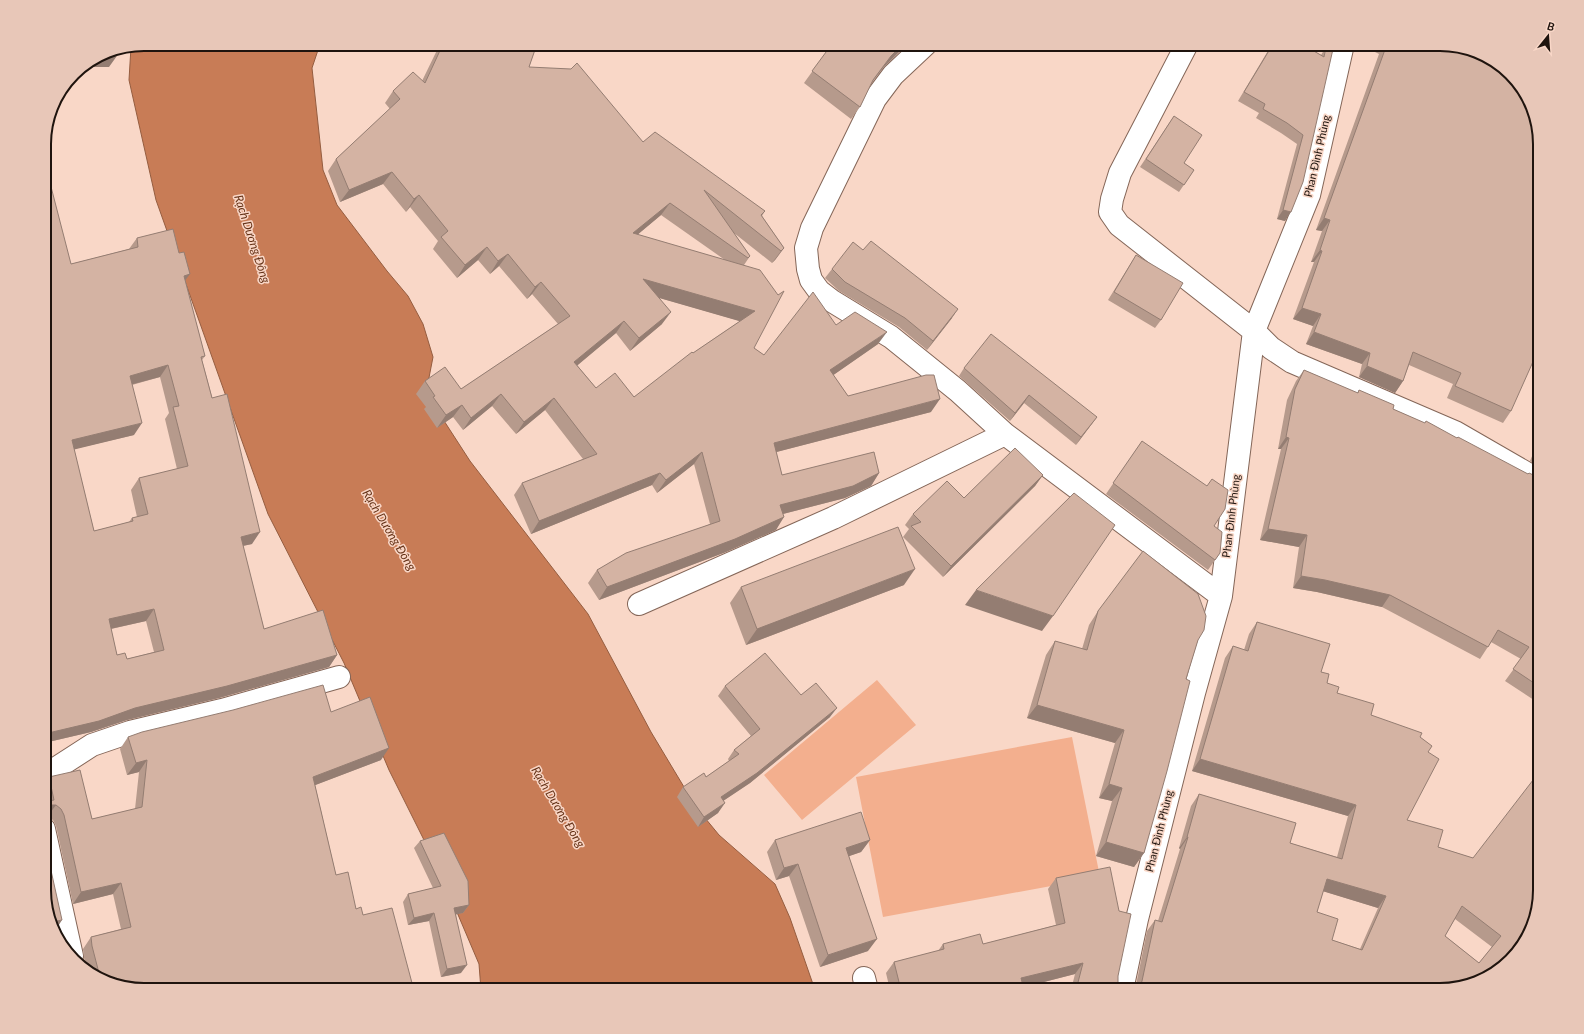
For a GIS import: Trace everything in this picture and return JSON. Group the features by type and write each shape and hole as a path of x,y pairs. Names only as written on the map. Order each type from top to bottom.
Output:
{"street":[{"path":"919,51 893,75 875,99 812,228 806,248 808,269 811,280 819,291 832,301 891,337 958,391 1005,434 1221,596"},
{"path":"1183,51 1120,173 1112,199 1110,212 1119,225 1254,332 1271,348 1292,362 1455,432 1533,477"},
{"name":"Phan Đình Phùng","path":"1124,983 1139,911 1194,693 1221,596 1254,332 1309,195 1340,51"},
{"path":"639,604 833,518 1005,434"},
{"path":"51,771 92,745 124,734 222,710 339,677"},
{"path":"51,860 70,947"}],"shaded area":[{"path":"877,680 916,725 802,820 764,775"},
{"path":"1072,737 1100,877 883,917 856,777"}],"water":[{"name":"Rạch Dương Đông","path":"138,51 318,51 312,68 323,170 337,205 408,296 423,324 433,357 426,393 470,461 588,614 651,732 696,807 719,835 775,884 790,918 813,983 480,983 479,964 439,870 389,770 344,663 268,514 156,200 129,80 131,52"}],"building":[{"path":"440,51 535,51 529,67 571,69 577,63 643,142 655,132 765,211 761,215 784,248 781,251 704,190 750,256 748,258 670,203 633,233 760,270 778,295 784,291 754,348 764,355 813,292 836,325 855,312 887,332 830,370 848,396 926,375 934,375 940,399 774,443 782,475 874,452 879,473 853,486 780,505 784,517 735,539 607,587 597,570 626,553 720,521 702,452 666,480 660,473 539,521 522,483 597,454 554,398 524,422 501,394 471,418 462,405 446,415 433,397 435,396 425,381 445,367 461,389 570,316 541,282 535,287 508,254 498,261 487,247 465,265 441,237 448,231 419,195 414,199 392,172 349,190 336,159 400,99 393,91 413,72 425,83","holes":["643,279 755,311 693,353 692,352 634,397 615,373 596,388 574,362 624,321 639,338 671,312"]},
{"path":"827,51 896,51 873,80 860,107 812,71"},
{"path":"1269,51 1314,51 1324,57 1325,51 1333,51 1303,182 1291,212 1283,210 1303,135 1287,123 1263,109 1265,104 1244,92"},
{"path":"1384,51 1440,51 1464,54 1486,63 1510,83 1517,92 1526,109 1530,120 1533,144 1533,362 1511,411 1455,386 1461,373 1413,352 1403,381 1367,366 1370,353 1314,332 1321,314 1302,308 1322,251 1320,250 1330,220 1324,218"},
{"path":"1174,116 1202,135 1184,163 1194,170 1184,185 1146,159"},
{"path":"51,187 71,264 138,247 137,238 173,229 179,253 184,252 190,274 184,276 205,356 201,357 212,398 227,394 260,532 241,537 264,629 323,610 337,655 227,686 135,708 99,721 51,732","holes":["168,365 179,406 173,407 188,466 139,478 148,514 132,518 133,521 94,531 72,440 142,423 130,376","154,609 164,650 127,659 125,653 117,655 109,619"]},
{"path":"871,241 958,309 933,341 905,318 845,282 832,269 853,242 863,250"},
{"path":"1136,255 1183,283 1161,320 1114,292"},
{"path":"991,334 1097,417 1081,437 1029,395 1015,413 964,368"},
{"path":"1304,370 1358,393 1359,390 1394,405 1393,409 1425,423 1426,421 1528,474 1533,475 1533,682 1513,669 1529,647 1498,630 1488,647 1390,595 1301,576 1307,535 1268,529 1289,438 1286,437 1295,389"},
{"path":"1142,441 1207,486 1212,479 1228,490 1225,509 1214,526 1222,532 1220,553 1215,560 1113,483"},
{"path":"1015,448 1043,475 951,566 911,526 921,522 913,514 947,481 964,498"},
{"path":"1074,493 1115,525 1053,616 976,590"},
{"path":"898,527 915,569 757,629 741,587"},
{"path":"1143,551 1198,594 1206,616 1204,630 1198,640 1186,679 1190,681 1144,853 1106,842 1122,788 1109,784 1124,730 1037,705 1055,641 1087,650 1098,611"},
{"path":"1257,622 1330,644 1321,672 1329,674 1327,683 1339,687 1337,693 1374,704 1371,715 1422,733 1420,737 1432,746 1428,752 1439,759 1407,820 1443,830 1438,847 1473,858 1533,780 1533,890 1530,914 1521,936 1501,960 1492,967 1470,978 1446,983 1141,983 1155,920 1162,922 1188,837 1199,794 1296,823 1290,843 1342,859 1356,805 1200,759 1233,646 1248,651","holes":["1327,879 1386,896 1362,950 1332,940 1338,919 1317,912","1462,906 1501,936 1479,963 1445,936"]},
{"path":"765,653 801,695 816,683 837,708 757,773 721,797 725,803 704,817 683,787 704,773 706,777 739,754 734,750 760,729 725,686"},
{"path":"323,685 331,712 370,697 389,748 313,777 336,875 348,872 356,909 361,907 363,915 392,908 412,983 138,983 114,978 98,970 91,937 131,927 121,883 81,892 64,815 61,809 56,805 51,805 51,801 54,800 51,786 51,777 80,770 92,819 142,807 147,760 136,763 128,737 142,732 233,710"},
{"path":"861,812 870,840 846,848 877,939 828,955 798,864 784,868 775,840"},
{"path":"444,833 468,881 469,905 454,908 467,965 447,969 434,913 414,918 408,894 441,886 420,841"},
{"path":"1110,867 1119,911 1131,914 1118,976 1118,983 1078,983 1083,963 1021,978 1022,983 899,983 894,962 944,949 943,944 980,934 983,944 1065,923 1056,878"},
{"path":"51,870 62,920 57,921 54,914 51,896"}]}
